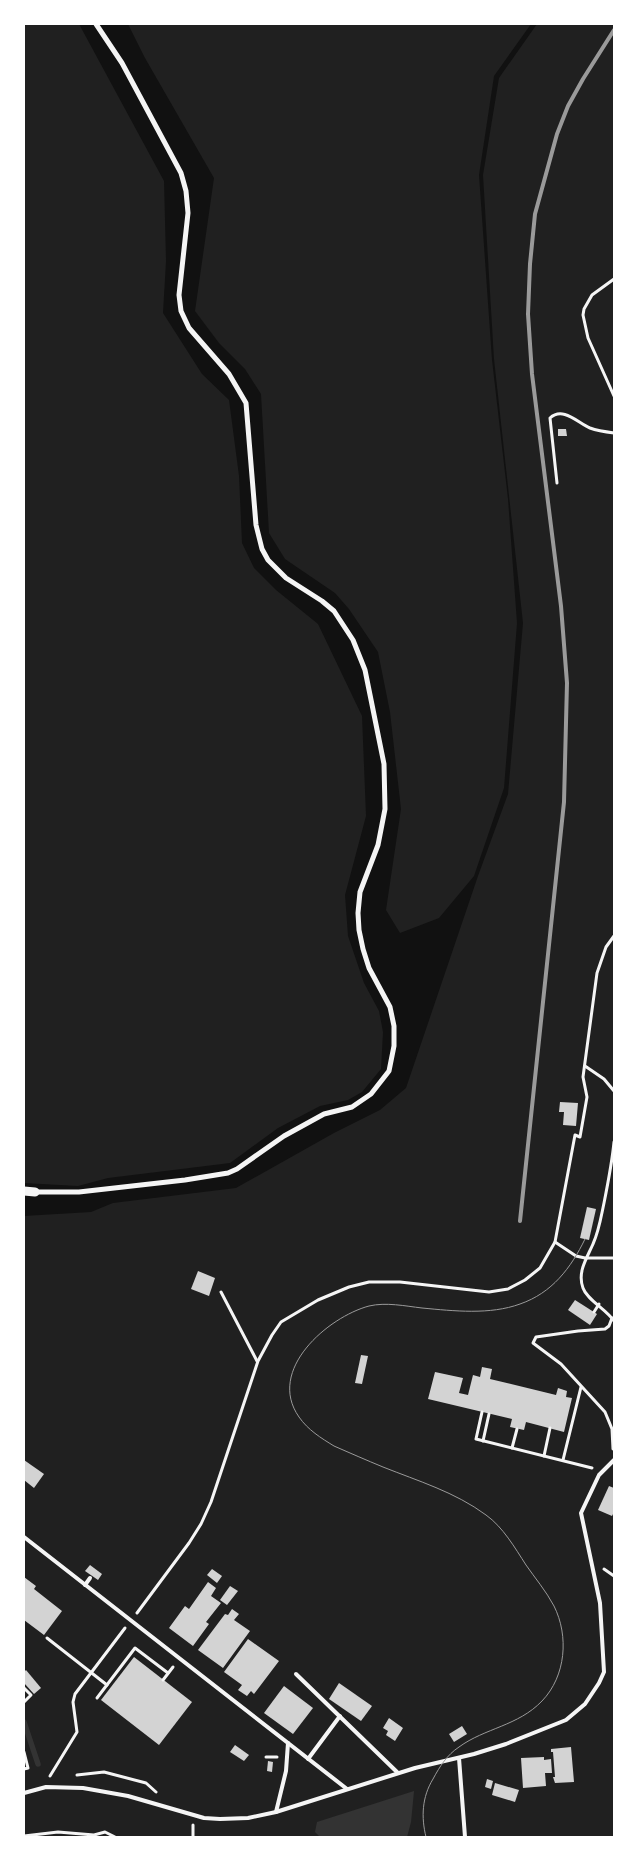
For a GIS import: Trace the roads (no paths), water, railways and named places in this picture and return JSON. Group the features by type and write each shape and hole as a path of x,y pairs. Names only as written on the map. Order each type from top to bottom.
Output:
{"street":[{"path":"24,1192 79,1192 185,1180 228,1173 238,1169 284,1136 324,1114 352,1107 371,1094 389,1071 394,1046 394,1026 390,1007 369,968 359,930 360,892 378,845 385,809 384,764 365,670 353,640 334,611 286,578 272,564 262,549 256,524 246,402 229,374 189,328 181,311 179,295 188,212 186,192 181,173 122,63 96,24"}],"lane":[{"path":"24,1793 46,1787 74,1787 137,1798 180,1812 212,1819 248,1818 276,1812 398,1773 506,1744 566,1720 585,1704 604,1672 600,1603 581,1513 602,1470 614,1460"},
{"path":"24,1537 347,1789"},
{"path":"85,1584 90,1578"},
{"path":"296,1674 398,1773"},
{"path":"308,1759 340,1716"},
{"path":"276,1812 286,1772 288,1743"},
{"path":"459,1758 465,1837"}],"waterway":[{"path":"24,1722 38,1764"}],"tram line":[{"path":"426,1837 423,1822 425,1800 429,1786 447,1757 480,1735 523,1716 542,1701 550,1691 556,1680 563,1655 562,1630 559,1618 544,1590 498,1525 474,1507 449,1493 334,1446 320,1437 306,1426 299,1417 291,1399 290,1381 296,1364 306,1348 336,1321 353,1312 369,1306 382,1304 472,1311 497,1310 520,1304 542,1293 551,1286 567,1269 585,1239"}],"railway":[{"path":"520,1221 564,802 567,683 561,606 532,374 528,314 530,264 535,214 557,134 568,106 614,30"}]}
